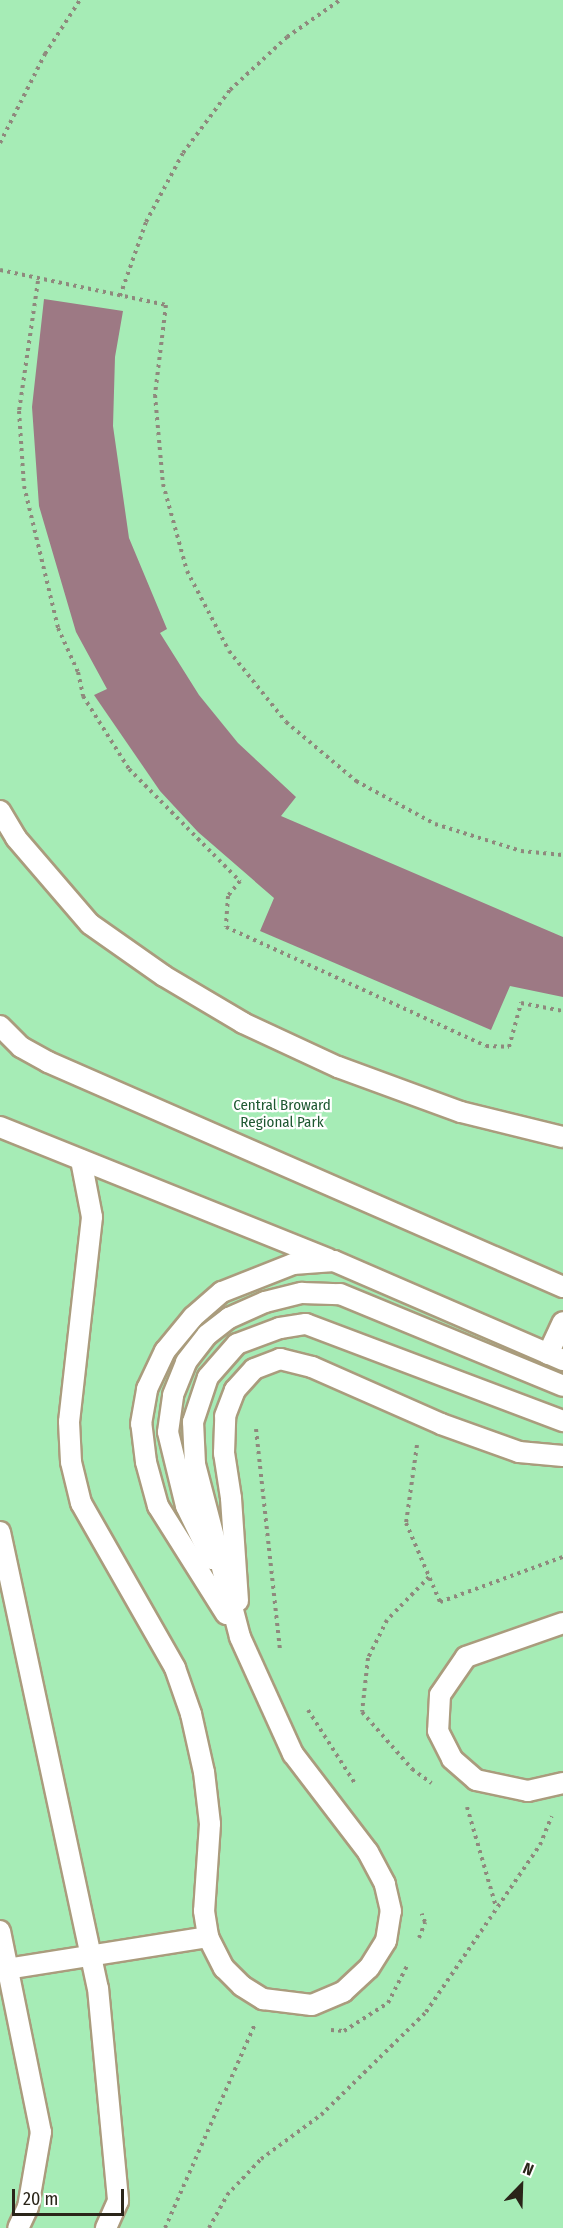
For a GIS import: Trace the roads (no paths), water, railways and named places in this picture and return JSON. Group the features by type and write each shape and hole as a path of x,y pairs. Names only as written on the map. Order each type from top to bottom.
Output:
{"lane":[{"path":"0,810 16,838 90,924 164,976 243,1023 338,1067 461,1112 563,1137"},
{"path":"0,1026 21,1047 48,1062 563,1287"},
{"path":"0,1127 334,1261 555,1357 563,1322"},
{"path":"81,1160 92,1217 69,1422 71,1462 81,1503 175,1668 191,1714 210,1824 204,1911 208,1937 224,1968 242,1986 263,1998 312,2005 343,1992 369,1968 386,1941 391,1911 385,1884 368,1852 293,1754 240,1637 158,1506 146,1462 141,1424 147,1389 165,1351 193,1317 222,1292 293,1264 334,1261"},
{"path":"224,1582 186,1506 168,1432 173,1395 186,1362 207,1335 229,1318 265,1302 302,1293 340,1294 563,1386"},
{"path":"240,1637 224,1582 208,1503 195,1464 194,1422 208,1377 237,1344 280,1328 306,1324 563,1421"},
{"path":"240,1637 231,1498 224,1453 225,1416 235,1390 254,1369 280,1359 312,1367 441,1425 519,1452 563,1456"},
{"path":"0,1532 98,1988 118,2201 106,2228"},
{"path":"563,1623 466,1657 440,1695 438,1731 452,1759 476,1780 528,1791 563,1783"},
{"path":"0,1931 4,1969 41,2132 28,2207 18,2228"},
{"path":"4,1969 208,1937"}],"park label":[{"name":"Central Broward Regional Park","path":"282,1114"}]}
